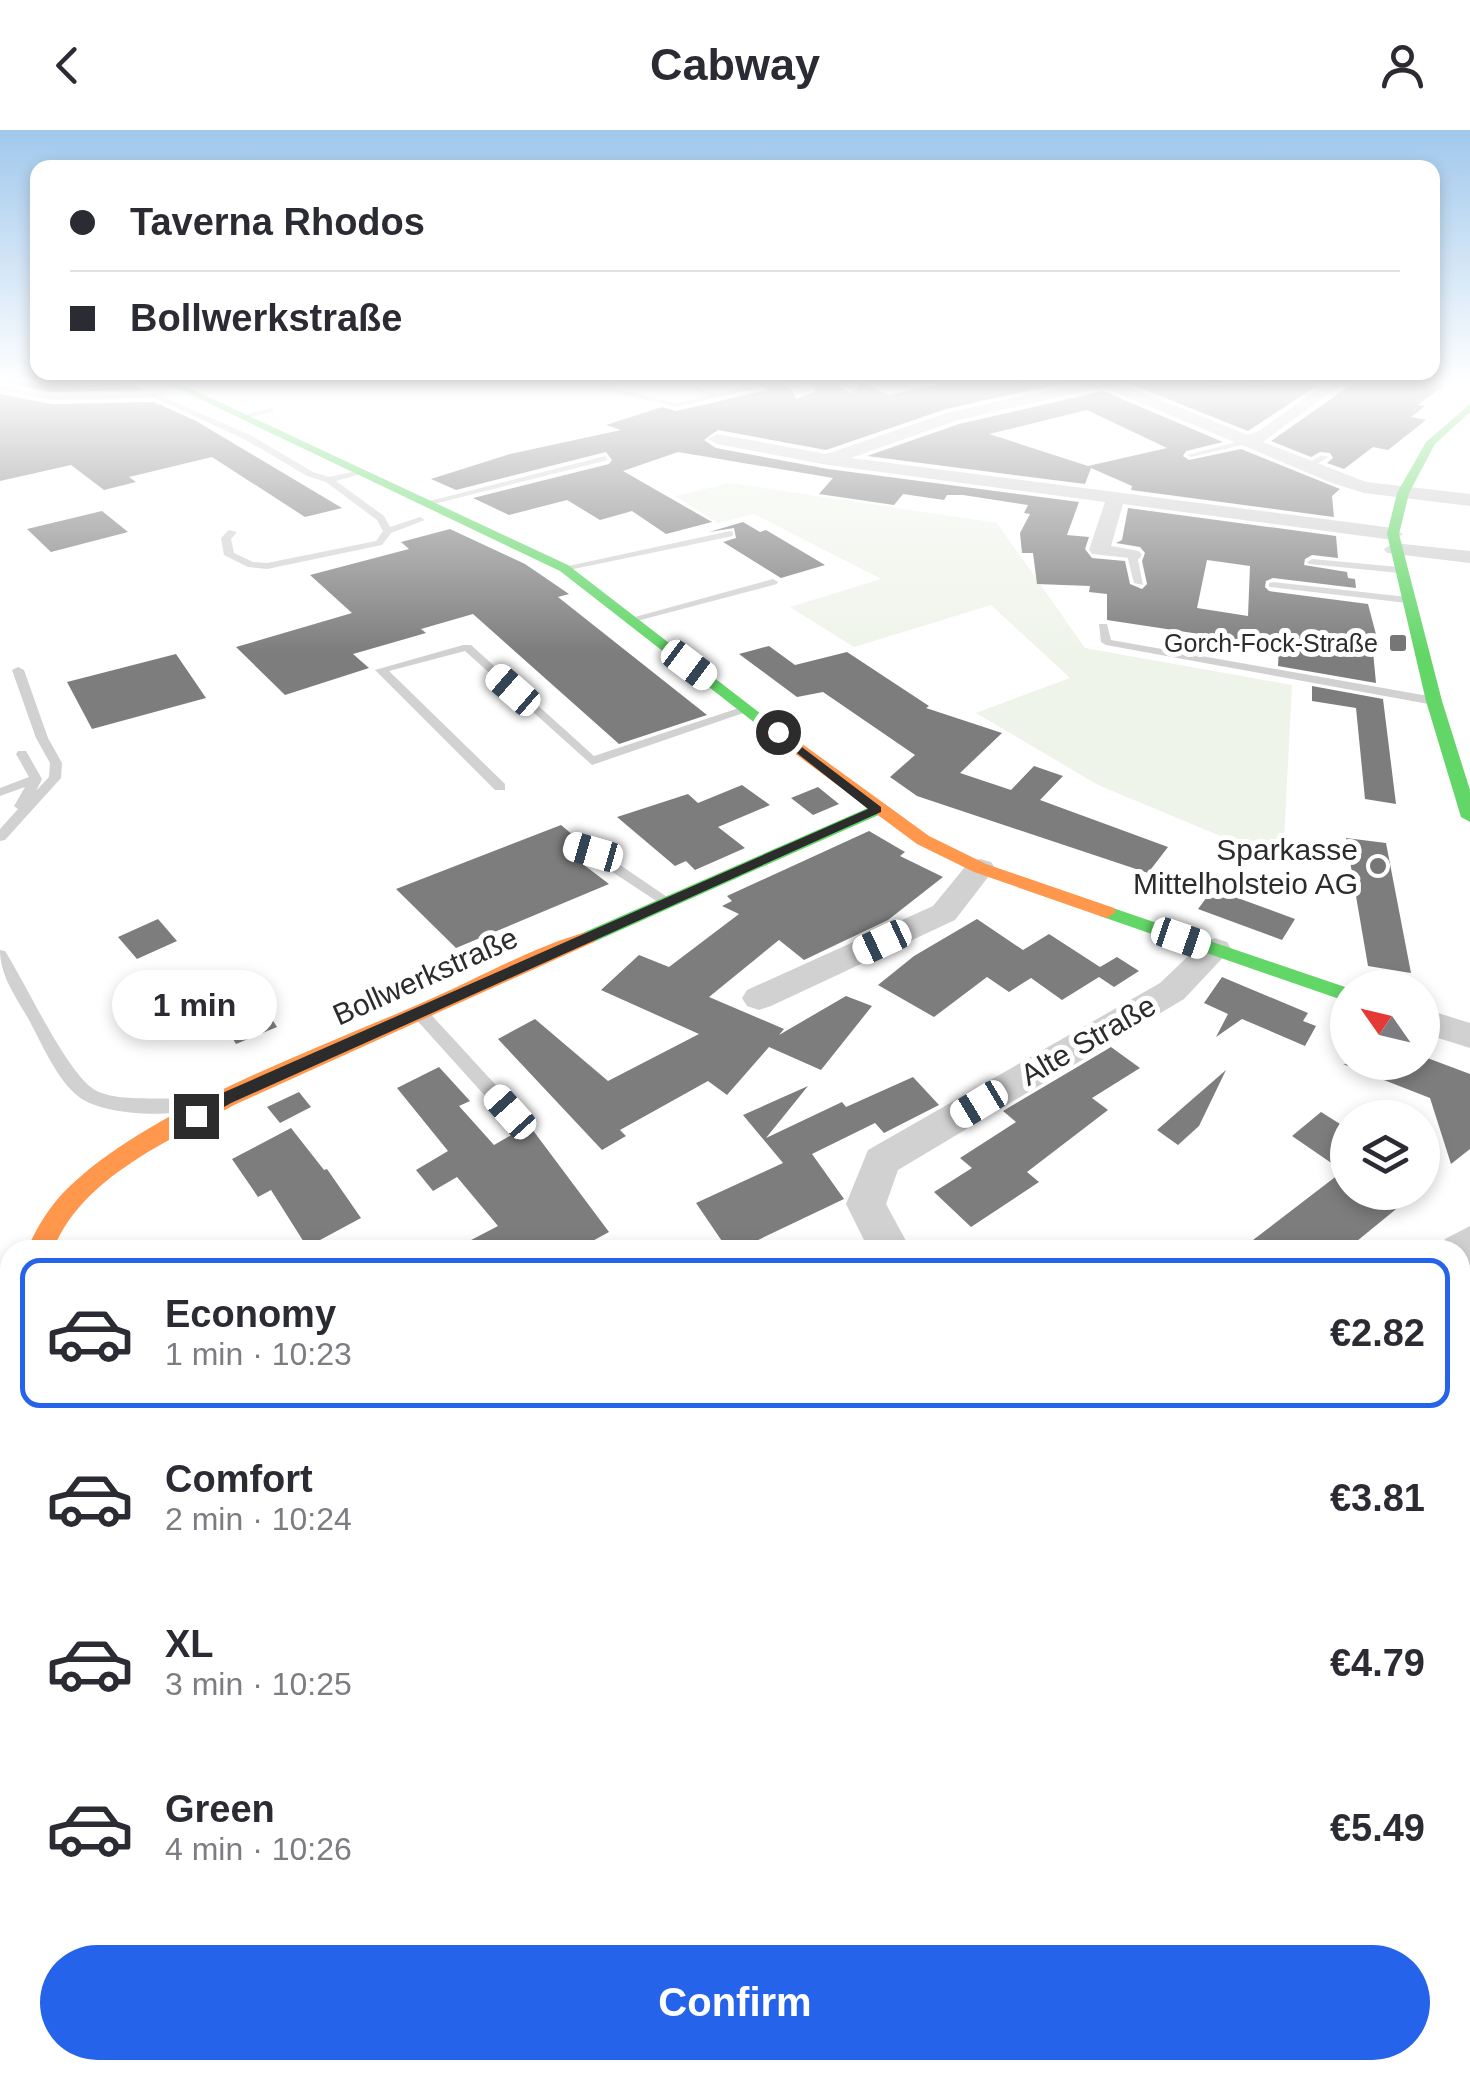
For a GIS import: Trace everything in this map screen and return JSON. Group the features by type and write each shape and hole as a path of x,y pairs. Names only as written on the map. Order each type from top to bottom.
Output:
{"street":[{"path":"914,471 1116,497 1395,551 1470,557"},
{"path":"1321,471 1364,487 1470,500"},
{"path":"1415,471 1403,493 1395,551 1470,817"},
{"path":"358,472 423,511 564,568 877,810 924,840 980,868 1330,988"},
{"path":"1116,497 1099,550 1132,555"},
{"name":"Bollwerkstraße","path":"40,1240 46,1223 73,1196 226,1098 877,810"},
{"path":"759,998 944,913 980,868"},
{"name":"Alte Straße","path":"885,1240 866,1204 882,1161 1172,991 1215,949"},
{"path":"1440,1026 1470,1036"}],"lane":[{"path":"304,471 329,480 381,518 388,531"},
{"path":"232,532 226,538 229,555 251,565 267,566 380,542 388,531 423,511 560,471"},
{"path":"329,480 358,472"},
{"path":"564,568 730,534"},
{"path":"1312,562 1395,551"},
{"path":"1132,555 1139,583"},
{"path":"629,620 773,582"},
{"path":"1273,585 1408,600"},
{"path":"1103,626 1106,642 1434,700"},
{"path":"500,787 381,670 467,648 592,761 749,710"},
{"path":"10,823 55,778 56,763 42,738 18,670"},
{"path":"22,754 36,779"},
{"path":"0,837 36,779"},
{"path":"0,792 36,779"},
{"path":"574,847 593,852 666,901"},
{"path":"0,955 69,1075 88,1095 125,1104 170,1108 226,1098"},
{"path":"418,1011 510,1112"}],"shaded area":[{"path":"730,483 997,523 1085,648 1292,685 1283,862 1098,785 976,713 1070,678 991,605 854,647 790,607 881,579 754,514 718,523 675,496"}],"building":[{"path":"0,471 44,471 0,481"},
{"path":"79,471 154,471 129,477 136,482 104,490"},
{"path":"234,471 280,471 342,508 305,517"},
{"path":"456,471 531,471 456,490 431,479"},
{"path":"581,471 623,471 712,522 666,534 632,511 600,520 567,500 509,515 473,498"},
{"path":"791,471 843,471 1079,502 1067,535 1089,537 1085,549 1092,558 1125,561 1130,584 1142,589 1147,584 1142,561 1145,553 1140,547 1116,543 1122,540 1128,508 1336,536 1338,558 1312,555 1304,565 1347,572 1348,578 1355,579 1356,588 1273,578 1266,581 1265,587 1269,591 1368,604 1378,642 1372,641 1376,683 1278,666 1279,646 1107,620 1107,594 1089,592 1090,586 1037,584 1033,553 1022,553 1020,533 1030,514 1024,513 1028,505 963,495 947,495 944,500 903,494 894,505 819,494 833,478","holes":["1207,560 1250,566 1248,616 1197,608"]},
{"path":"984,471 1090,471 1085,484"},
{"path":"1098,471 1295,471 1340,489 1332,496 1334,517 1131,490 1132,486"},
{"path":"102,511 128,532 51,552 27,529"},
{"path":"743,522 760,532 766,530 825,565 781,578 723,542 736,538 734,528 709,532"},
{"path":"450,529 525,564 569,594 558,597 707,715 619,744 473,614 421,629 426,633 353,654 369,668 285,695 236,647 352,613 310,575 409,549 401,542"},
{"path":"769,646 795,665 847,652 929,706 926,708 1002,733 960,773 1011,790 1034,766 1063,776 1040,800 1168,847 1148,873 917,796 890,777 915,755 823,692 797,697 739,654"},
{"path":"176,654 206,698 92,729 67,682"},
{"path":"1312,686 1383,699 1396,804 1365,799 1356,708 1312,701"},
{"path":"742,785 770,805 718,827 745,848 695,870 686,861 675,866 617,817 688,794 698,803"},
{"path":"818,787 839,804 813,815 791,798"},
{"path":"561,825 580,841 571,840 563,849 609,884 456,948 396,889"},
{"path":"869,831 905,852 900,856 943,877 888,920 804,960 779,940 709,997 784,1029 779,1035 846,996 872,1006 821,1070 769,1047 727,1095 708,1081 620,1130 626,1136 602,1150 498,1039 535,1019 608,1081 699,1034 601,990 639,955 669,967 739,914 722,906 732,901 727,896"},
{"path":"1346,838 1386,843 1410,970 1368,966"},
{"path":"1213,889 1295,919 1282,940 1198,909"},
{"path":"158,919 177,941 137,959 118,937"},
{"path":"977,919 1023,950 1049,934 1100,967 1117,957 1139,971 1114,987 1099,977 1062,1000 1031,978 1009,992 987,977 934,1017 878,985 914,956"},
{"path":"1222,977 1308,1013 1303,1021 1316,1026 1305,1046 1242,1019 1216,1037 1228,1014 1204,1003"},
{"path":"254,991 277,1027 236,1044 227,1029 210,1036 197,1014"},
{"path":"1111,1047 1140,1068 1092,1098 1108,1110 1027,1172 1039,1182 971,1227 934,1192 972,1168 960,1158 1016,1122 1003,1111"},
{"path":"1440,1063 1470,1074 1470,1149 1451,1164 1440,1129 1440,1100 1384,1080 1440,1080"},
{"path":"439,1067 470,1101 459,1106 494,1145 529,1125 609,1232 594,1240 471,1240 498,1226 457,1177 433,1191 416,1170 448,1151 397,1088"},
{"path":"1226,1070 1199,1126 1178,1145 1157,1130"},
{"path":"913,1077 939,1105 884,1133 875,1123 812,1154 844,1199 758,1240 721,1240 696,1203 783,1163 743,1115 808,1086 766,1138 842,1102 846,1107"},
{"path":"299,1092 311,1107 280,1123 267,1107"},
{"path":"1321,1112 1330,1118 1330,1162 1292,1136"},
{"path":"291,1128 327,1169 361,1218 320,1240 303,1240 271,1190 258,1197 232,1159"},
{"path":"1330,1181 1330,1210 1395,1210 1358,1240 1253,1240"}],"traffic: fast":[{"path":"358,471 564,568 788,741"},
{"path":"1415,471 1403,493 1393,534 1434,701 1470,817"},
{"path":"587,938 877,809"},
{"path":"1107,912 1330,989"}],"traffic: slow":[{"path":"788,741 923,840 980,868 1107,912"},
{"path":"44,1240 68,1202 146,1143 226,1099 587,938"}],"place":[{"name":"Gorch-Fock-Straße","path":"1398,643"},
{"name":"Sparkasse Mittelholsteio AG","path":"1378,866"}],"route":[{"path":"196,1116 226,1098 592,933 877,810 778,732"}]}
